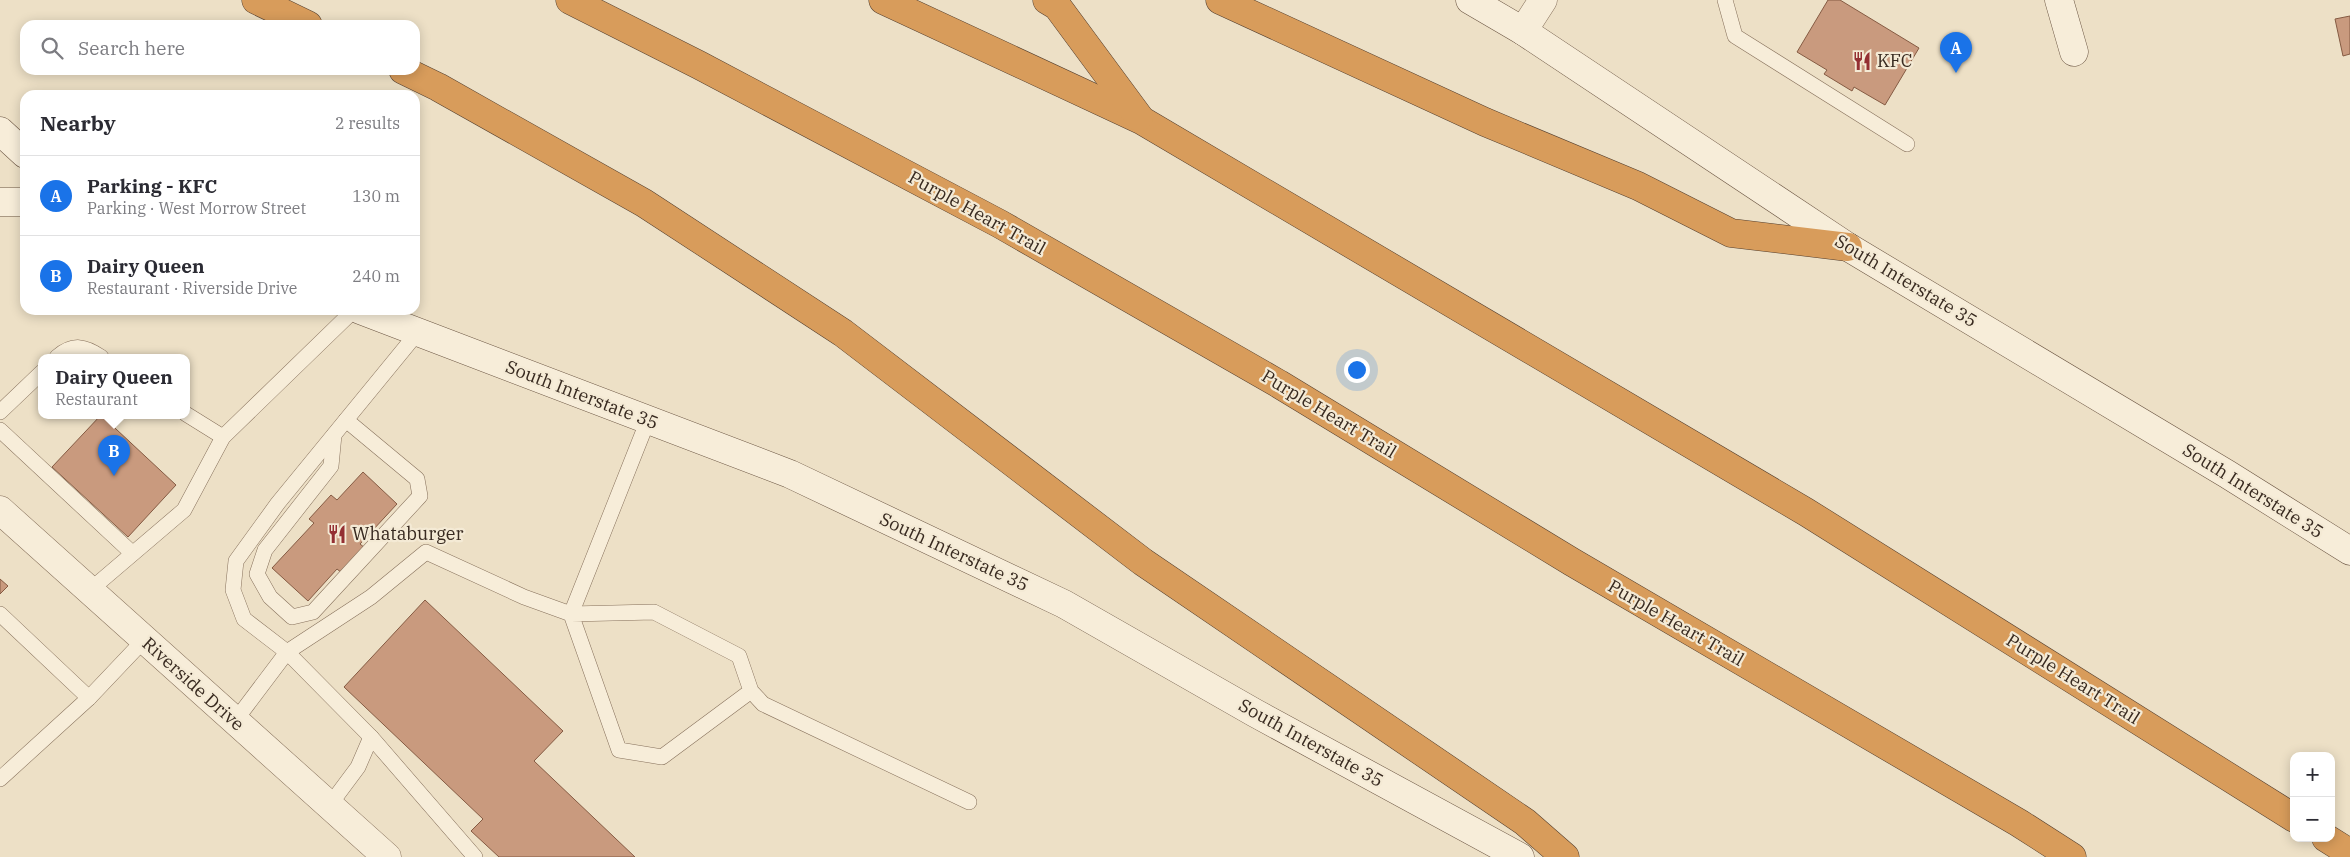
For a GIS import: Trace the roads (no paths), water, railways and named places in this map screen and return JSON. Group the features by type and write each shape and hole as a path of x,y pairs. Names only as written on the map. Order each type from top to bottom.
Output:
{"highway":[{"path":"256,0 298,20"},
{"name":"Purple Heart Trail","path":"570,0 699,65 1000,224 1280,384 1572,562 2019,823 2072,857"},
{"name":"Purple Heart Trail","path":"883,0 1141,120 1806,512 2290,815"},
{"path":"1047,0 1057,6 1141,120"},
{"path":"1220,0 1486,122 1638,186 1731,233 1848,247"},
{"path":"413,75 644,203 843,333 1143,562 1524,822 1565,857"},
{"path":"2332,842 2350,853"}],"main road":[{"name":"South Interstate 35","path":"1470,0 1522,31 1848,247 2227,474 2350,551"},
{"path":"1522,31 1543,0"},
{"path":"2060,0 2074,52"},
{"path":"0,131 20,149"},
{"path":"0,202 20,202"},
{"name":"South Interstate 35","path":"373,315 790,474 1064,604 1255,713 1520,857"},
{"name":"Riverside Drive","path":"0,510 387,857"}],"lane":[{"path":"1725,0 1735,36 1907,144"},
{"path":"89,591 184,510 223,437 349,315"},
{"path":"418,332 278,503 236,561 233,590 244,619 287,652 371,737 475,857"},
{"path":"63,354 74,348 88,348 97,354"},
{"path":"0,412 38,376"},
{"path":"190,416 223,437"},
{"path":"334,435 331,466 265,550 257,574 270,597 292,617 313,612 420,496 417,479 346,420"},
{"path":"648,420 571,614 619,750 662,757 751,691"},
{"path":"0,430 132,553"},
{"path":"234,721 287,652 372,597 426,552 524,597 571,614 654,612 739,656 751,691 762,704 969,802"},
{"path":"0,614 89,698"},
{"path":"0,779 89,698 144,640"},
{"path":"329,806 358,767 371,737"}],"place":[{"name":"KFC","path":"1862,61"},
{"name":"Parking - KFC","path":"1956,73"},
{"name":"Dairy Queen","path":"114,476"},
{"name":"Whataburger","path":"337,534"}]}
